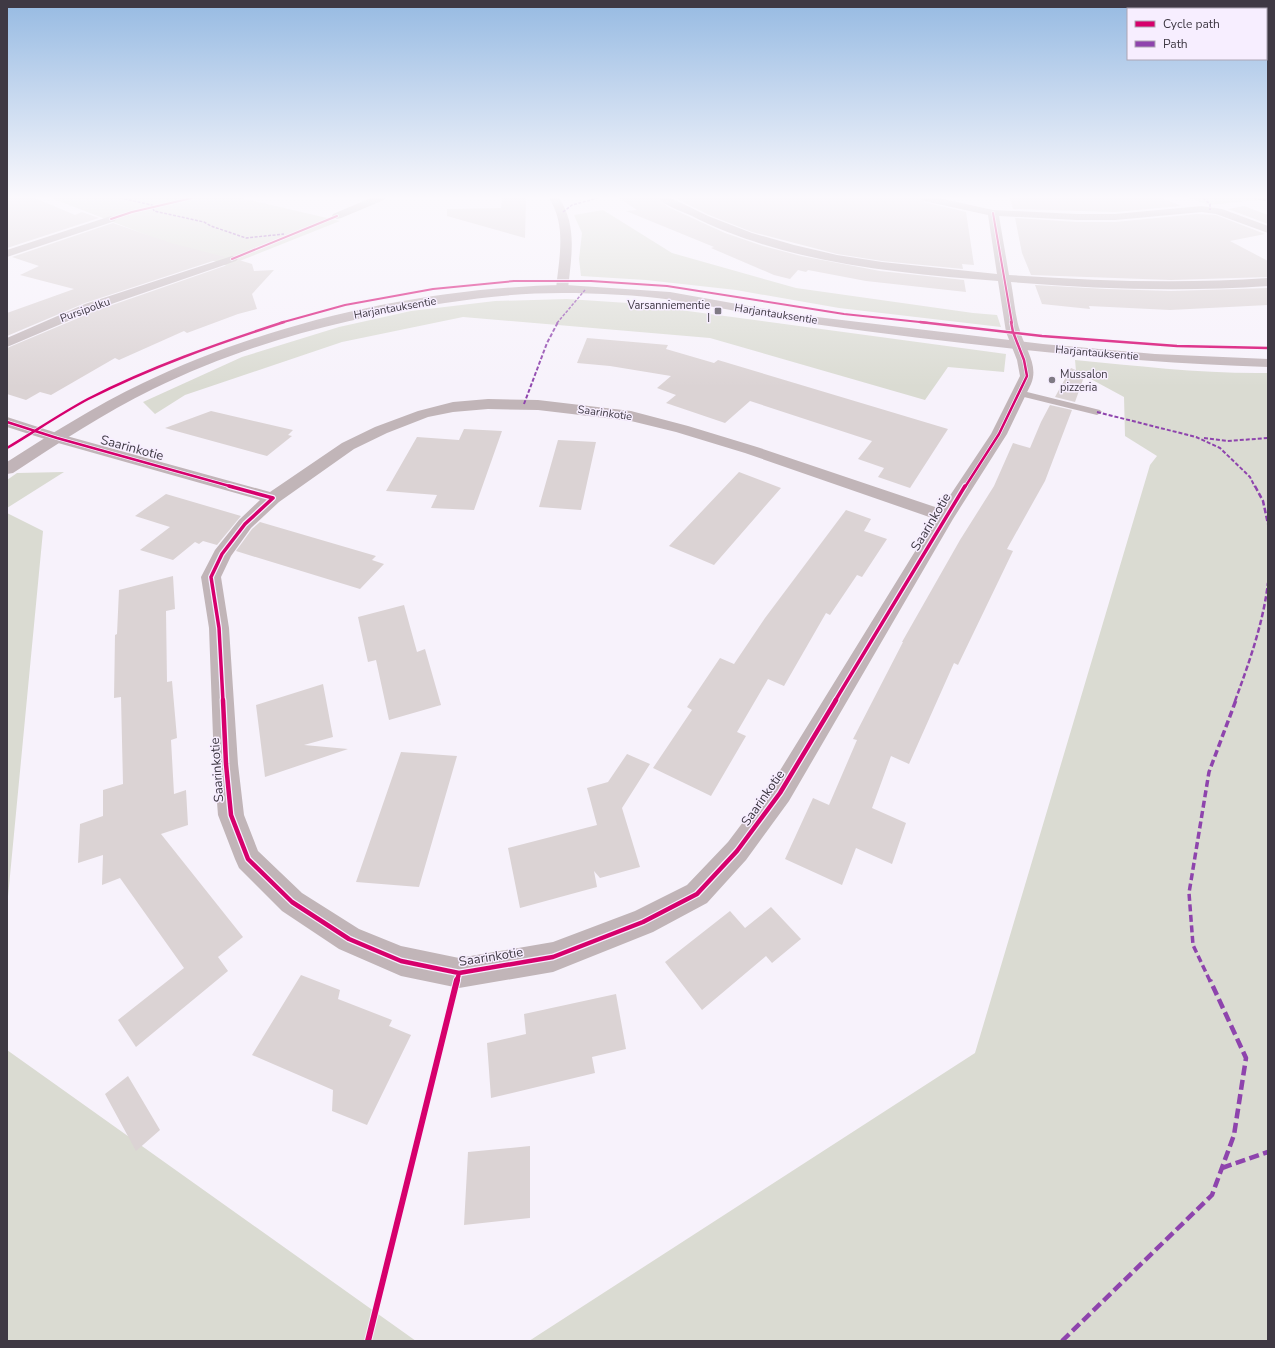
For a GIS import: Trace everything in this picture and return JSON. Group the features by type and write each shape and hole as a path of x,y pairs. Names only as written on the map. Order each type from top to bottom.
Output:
{"street":[{"name":"Pursipolku","path":"7,343 37,328 121,297 229,261"},
{"path":"562,289 566,261"},
{"path":"854,261 1004,278 1097,285 1198,286 1268,282"},
{"name":"Saarinkotie","path":"944,516 774,458 682,429 631,416 538,405 488,404 453,407 423,414 381,430 348,446 273,498 245,524 222,554 211,577 219,628 226,764 231,815 248,859 292,902 349,939 401,962 459,973 553,957 643,922 697,894 737,851 780,793 934,537 944,516 972,477 1010,416 1027,375 1020,345 1013,332 1001,261"},
{"name":"Harjantauksentie","path":"7,469 108,407 166,378 215,358 269,339 342,318 390,308 498,293 562,289 613,291 672,297 814,321 1088,353 1221,362 1268,363"},
{"name":"Saarinkotie","path":"7,422 57,438 273,498"}],"lane":[{"path":"1019,393 1097,412"}],"shaded area":[{"path":"214,261 240,261 227,266"},
{"path":"579,261 700,261 796,288 973,313 997,315 1001,327 839,308 736,290 646,280 581,276"},
{"path":"567,299 628,303 1006,354 1004,372 948,367 925,400 710,338 463,317 342,342 185,395 155,414 143,402 242,357 339,327 411,311 495,301"},
{"path":"1075,360 1196,371 1268,373 1268,1341 529,1341 975,1053 1150,465 1157,456 1125,436 1124,397 1076,371"},
{"path":"64,472 7,508 7,480 17,473"},
{"path":"7,513 43,531 7,907"},
{"path":"7,1050 416,1341 7,1341"}],"building":[{"path":"24,261 213,261 85,303 7,336 7,313 74,289 20,275 39,266"},
{"path":"242,261 252,264 254,271 274,270 252,294 257,309 238,314 187,333 184,331 119,360 115,358 51,395 40,392 26,400 7,394 7,348 95,311"},
{"path":"741,261 827,261 880,271 964,280 966,292 866,281 808,270 806,272 798,270 790,279 774,275"},
{"path":"882,261 973,261 974,265 962,264 963,269"},
{"path":"1025,261 1268,261 1268,277 1171,280 1031,275"},
{"path":"1035,285 1171,291 1268,288 1268,305 1170,310 1089,306 1090,309 1042,304"},
{"path":"587,338 668,345 666,349 714,363 718,360 948,429 910,488 878,477 884,468 858,459 872,441 750,401 725,423 666,403 676,395 657,388 671,376 610,366 577,363"},
{"path":"1071,368 1085,374 1075,402 1055,397"},
{"path":"1050,405 1072,410 1045,481 1007,549 1013,551 958,665 954,663 909,764 891,756 872,808 906,823 892,864 856,848 842,885 785,859 813,798 829,805 857,740 853,739 902,642 960,540 994,486 1013,443 1030,448"},
{"path":"211,411 293,430 288,435 292,436 267,456 165,428"},
{"path":"464,429 502,431 474,510 431,508 437,495 386,491 417,437 459,440"},
{"path":"558,440 596,442 581,510 539,507"},
{"path":"739,472 781,488 714,565 669,546"},
{"path":"166,494 241,516 217,545 203,541 199,544 195,542 173,560 140,550 170,527 135,516"},
{"path":"846,510 871,519 864,531 887,539 862,577 857,575 830,615 826,613 784,686 768,679 737,732 746,736 711,796 653,768 692,710 687,707 720,658 734,664 765,618"},
{"path":"260,522 376,556 372,560 384,564 360,589 236,551 252,529"},
{"path":"173,576 175,609 166,611 167,682 172,681 177,738 171,740 174,794 186,790 188,825 161,834 243,937 218,957 228,971 136,1047 118,1020 184,968 120,878 102,885 103,855 78,863 80,824 103,816 103,790 123,784 121,697 114,698 115,635 117,634 119,590"},
{"path":"404,605 417,652 425,649 441,705 389,720 376,660 368,662 358,617"},
{"path":"323,684 333,737 304,745 348,749 265,777 256,705"},
{"path":"401,752 457,756 419,887 356,882"},
{"path":"627,754 650,764 622,808 640,867 600,878 594,871 597,887 520,908 508,848 597,825 587,788 608,782"},
{"path":"771,907 801,939 772,963 766,956 702,1010 665,962 730,911 745,928"},
{"path":"301,975 340,990 338,999 392,1020 389,1026 411,1035 367,1125 332,1111 333,1090 252,1055"},
{"path":"616,994 626,1049 592,1057 595,1073 491,1098 487,1043 526,1034 524,1014"},
{"path":"128,1076 160,1130 136,1151 105,1094"},
{"path":"530,1146 530,1218 464,1225 468,1152"}],"marked path":[{"path":"524,404 547,343 558,322 585,290"},
{"path":"1097,412 1196,437 1220,448 1250,477 1263,501 1268,524"},
{"path":"1204,438 1227,441 1268,438"},
{"path":"1062,1341 1212,1195 1234,1135 1246,1058 1193,945 1189,893 1209,772 1247,669 1265,608 1268,583"},
{"path":"1222,1168 1268,1152"}],"cycle path":[{"path":"7,422 57,438 273,498 245,524 222,554 211,577 219,628 226,764 231,815 248,859 292,902 349,939 401,961 459,973 553,957 643,922 697,894 737,851 780,793 944,519 999,434 1025,381 1027,376 1026,366 1013,332 1001,261"},
{"path":"7,448 87,400 149,370 215,344 345,305 433,289 514,281 591,281 667,286 844,314 1042,336 1177,346 1268,348"},
{"path":"368,1341 459,973"}],"place":[{"name":"Varsanniementie I","path":"718,311"},
{"name":"Mussalon pizzeria","path":"1052,380"}]}
